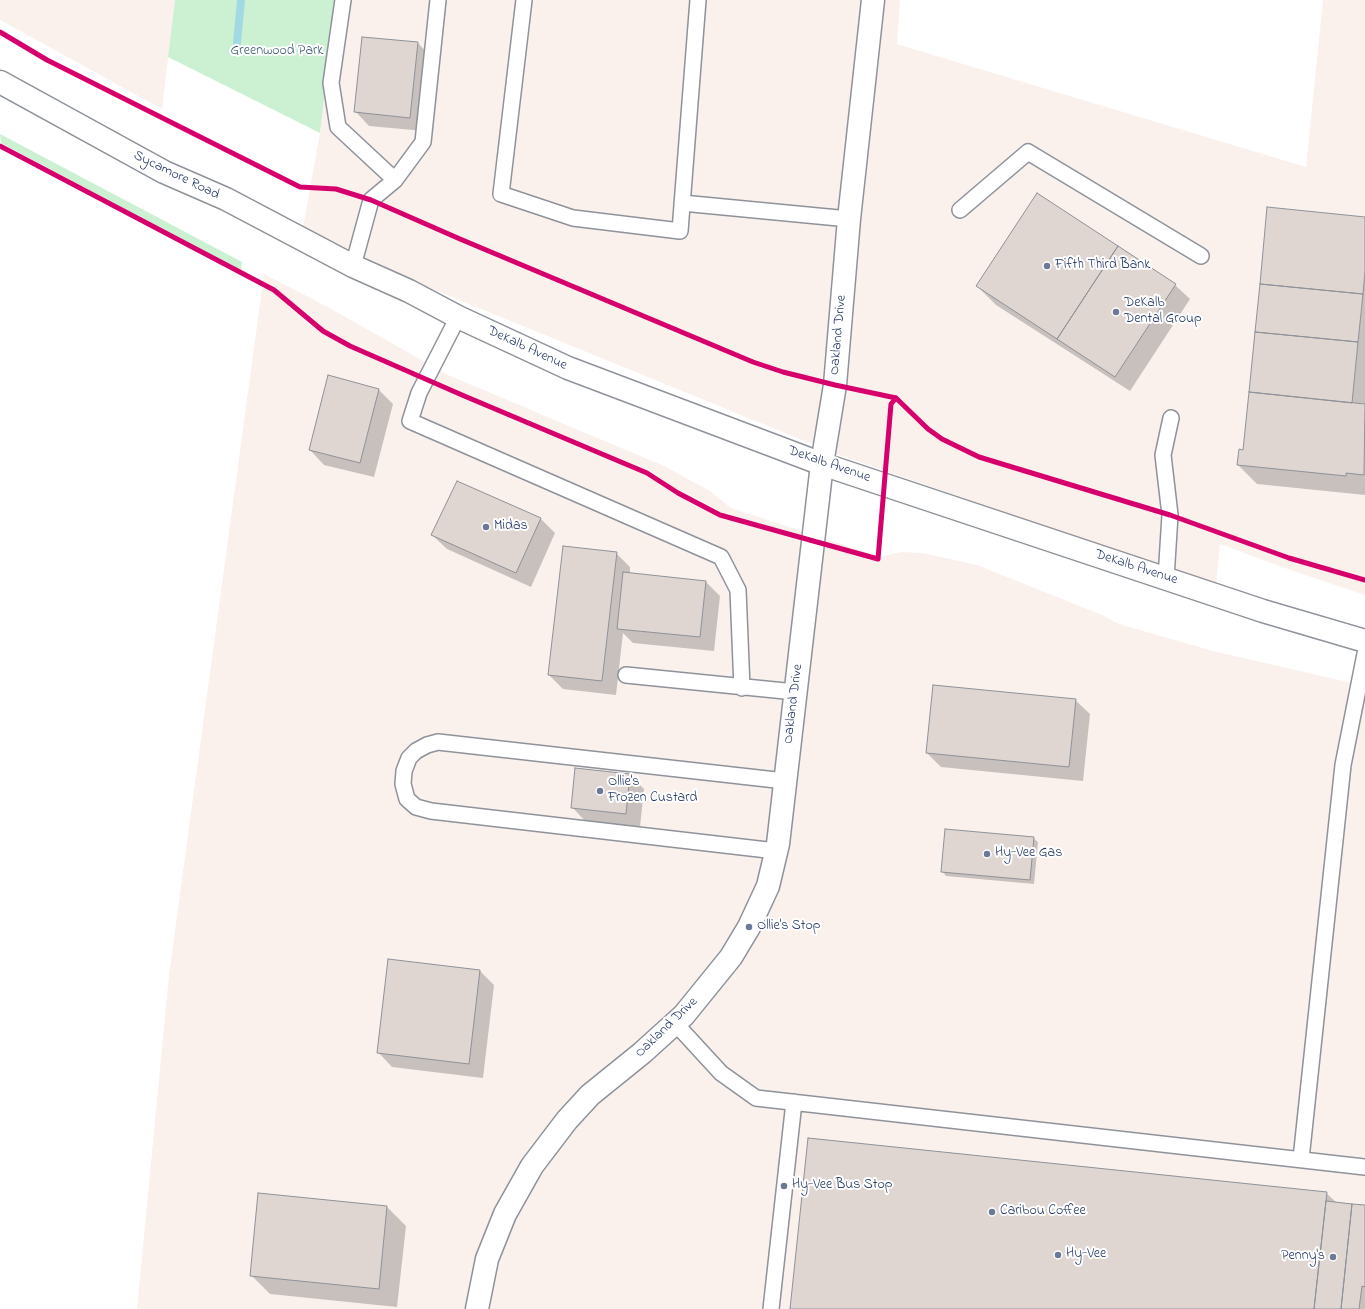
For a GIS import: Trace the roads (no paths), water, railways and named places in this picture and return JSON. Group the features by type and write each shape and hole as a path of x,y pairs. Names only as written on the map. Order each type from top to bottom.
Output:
{"main road":[{"name":"Oakland Drive","path":"477,1309 487,1259 505,1214 532,1166 566,1120 590,1095 642,1053 684,1015 731,957 749,928 768,886 776,851 822,464 836,385 849,219 874,0"},
{"name":"Sycamore Road","path":"0,82 164,172 226,200 353,266"},
{"name":"DeKalb Avenue","path":"353,266 409,291 568,368 822,464 1263,611 1365,641"}],"lane":[{"path":"343,0 330,83 338,127 395,180"},
{"path":"353,266 371,200 395,180 423,142 438,0"},
{"path":"524,0 501,194 573,218 680,231 698,0"},
{"path":"960,210 1028,152 1201,256"},
{"path":"682,203 849,219"},
{"path":"458,316 419,393 410,421 721,557 738,590 742,688"},
{"path":"1166,578 1170,515 1163,455 1170,418"},
{"path":"1302,1159 1343,764 1365,654"},
{"path":"626,675 742,688 795,692"},
{"path":"776,851 431,811 416,807 407,798 403,784 404,771 409,758 416,751 427,745 444,742 785,780"},
{"path":"675,1023 721,1073 756,1098 1365,1167"},
{"path":"770,1309 794,1102"}],"waterway":[{"path":"237,43 241,0"}],"place":[{"name":"Fifth Third Bank","path":"1047,266"},
{"name":"DeKalb Dental Group","path":"1116,312"},
{"name":"Midas","path":"486,527"},
{"name":"Ollie's Frozen Custard","path":"600,791"},
{"name":"Hy-Vee Gas","path":"987,854"},
{"name":"Ollie's Stop","path":"749,927"},
{"name":"Hy-Vee Bus Stop","path":"784,1186"},
{"name":"Caribou Coffee","path":"992,1212"},
{"name":"Hy-Vee","path":"1058,1255"},
{"name":"Penny's","path":"1333,1257"}],"park label":[{"name":"Greenwood Park","path":"277,52"}]}
